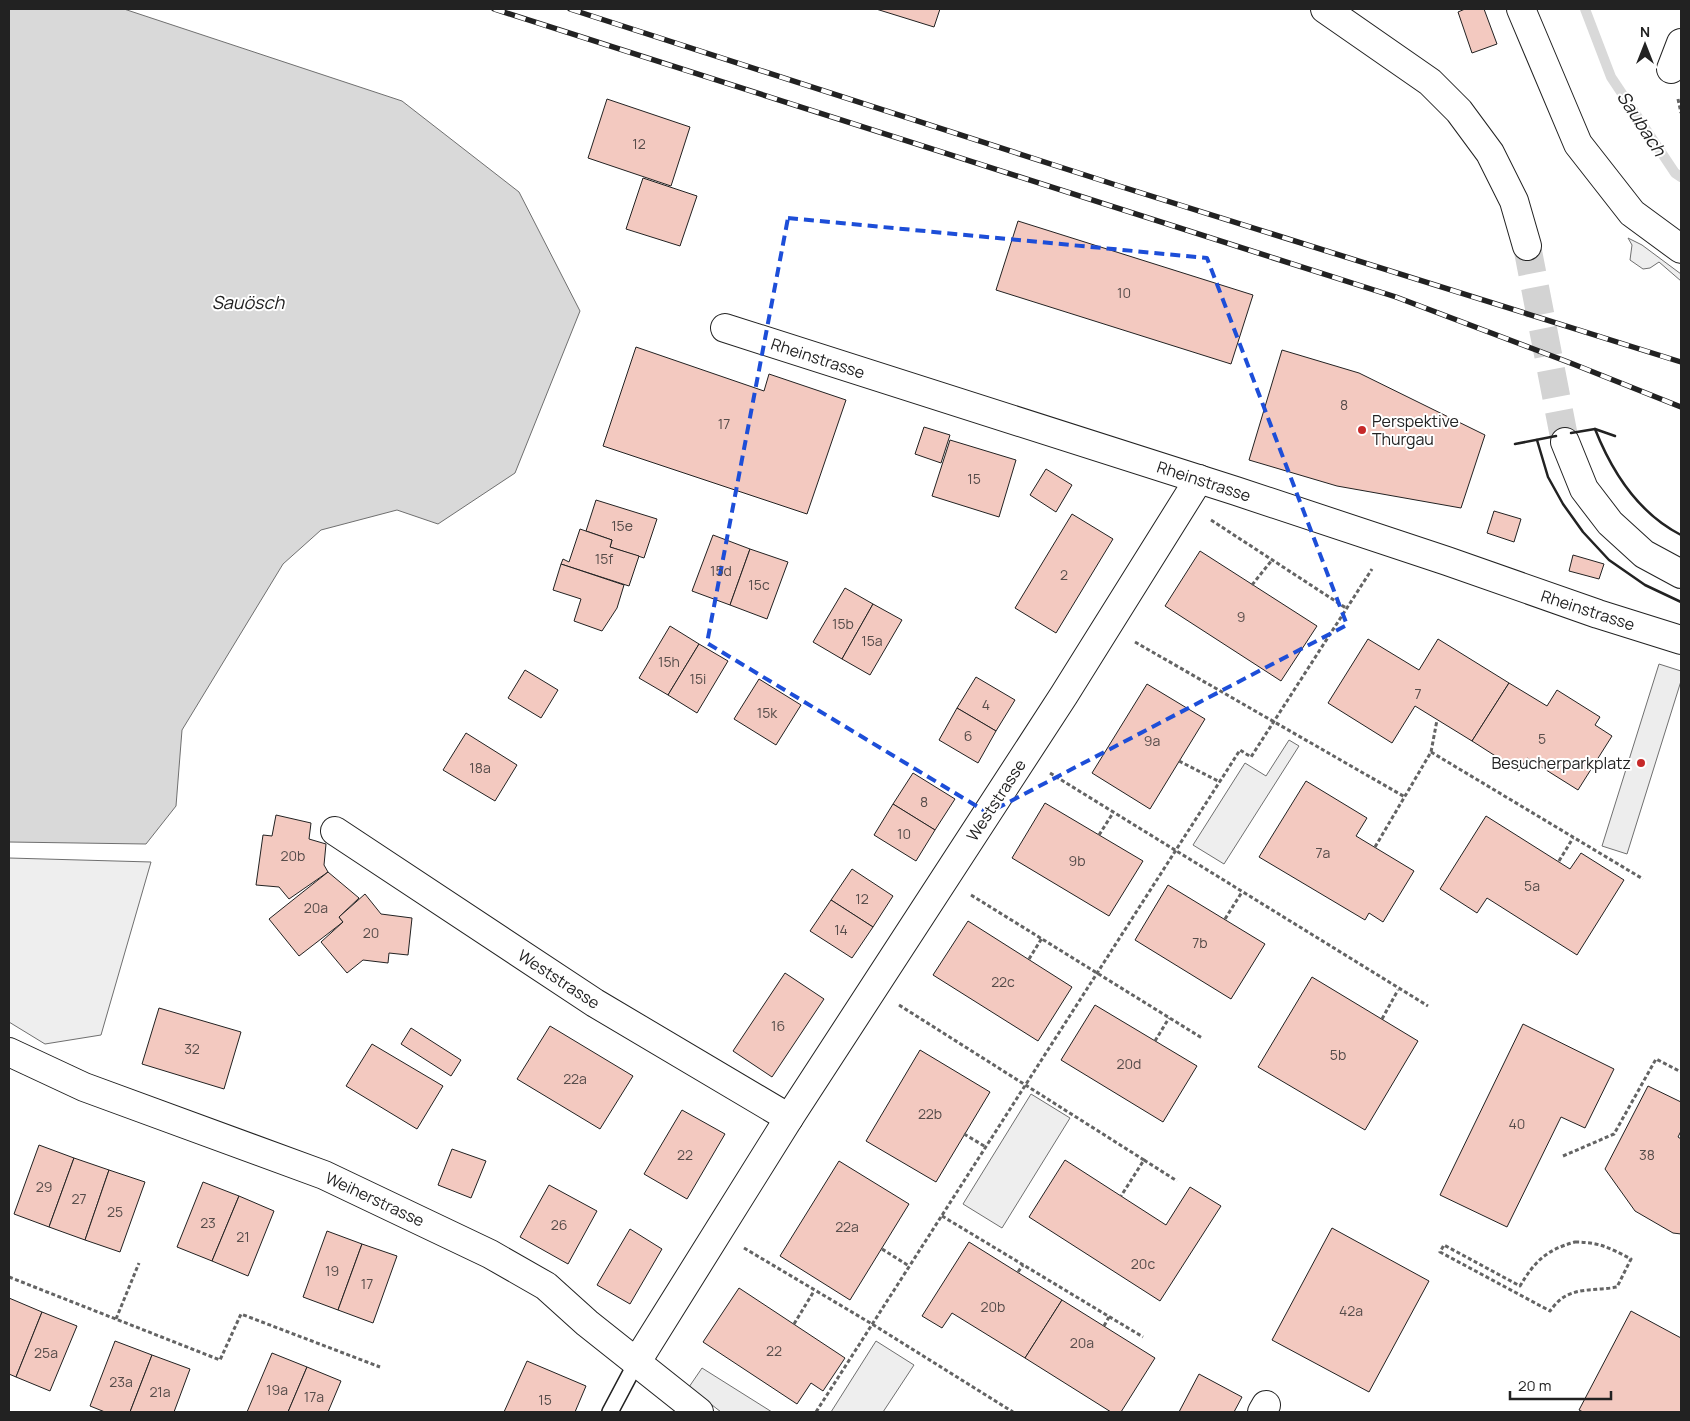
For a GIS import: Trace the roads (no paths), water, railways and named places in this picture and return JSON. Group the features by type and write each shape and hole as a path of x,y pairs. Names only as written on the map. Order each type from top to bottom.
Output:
{"street":[{"path":"1325,9 1430,82 1459,111 1490,152 1514,201 1527,246"},
{"path":"1521,9 1578,144 1632,213 1681,249"},
{"path":"1671,69 1681,43"},
{"name":"Rheinstrasse","path":"725,328 1199,480 1681,640"},
{"path":"1565,442 1584,489 1610,523 1644,554 1681,574"},
{"name":"Weststrasse","path":"636,1363 717,1232 1024,757 1199,480"},
{"name":"Weststrasse","path":"335,831 595,1003 790,1118"},
{"name":"Weiherstrasse","path":"10,1057 84,1087 324,1175 490,1254 546,1286 587,1323 699,1412"}],"lane":[{"name":"Weststrasse","path":"610,1412 636,1363"}],"water":[{"name":"Sauösch","path":"9,9 124,9 402,101 519,192 580,311 515,473 438,524 397,510 321,530 283,564 182,730 176,806 146,844 9,842"}],"waterway":[{"name":"Saubach","path":"1585,9 1611,77 1675,173 1681,177"}],"tunnel":[{"path":"1527,246 1565,442"}],"railway":[{"path":"494,9 1396,297 1681,407"},
{"path":"570,9 1116,185 1681,362"}],"place":[{"name":"Perspektive Thurgau","path":"1362,430"},
{"name":"Besucherparkplatz","path":"1641,763"}]}
